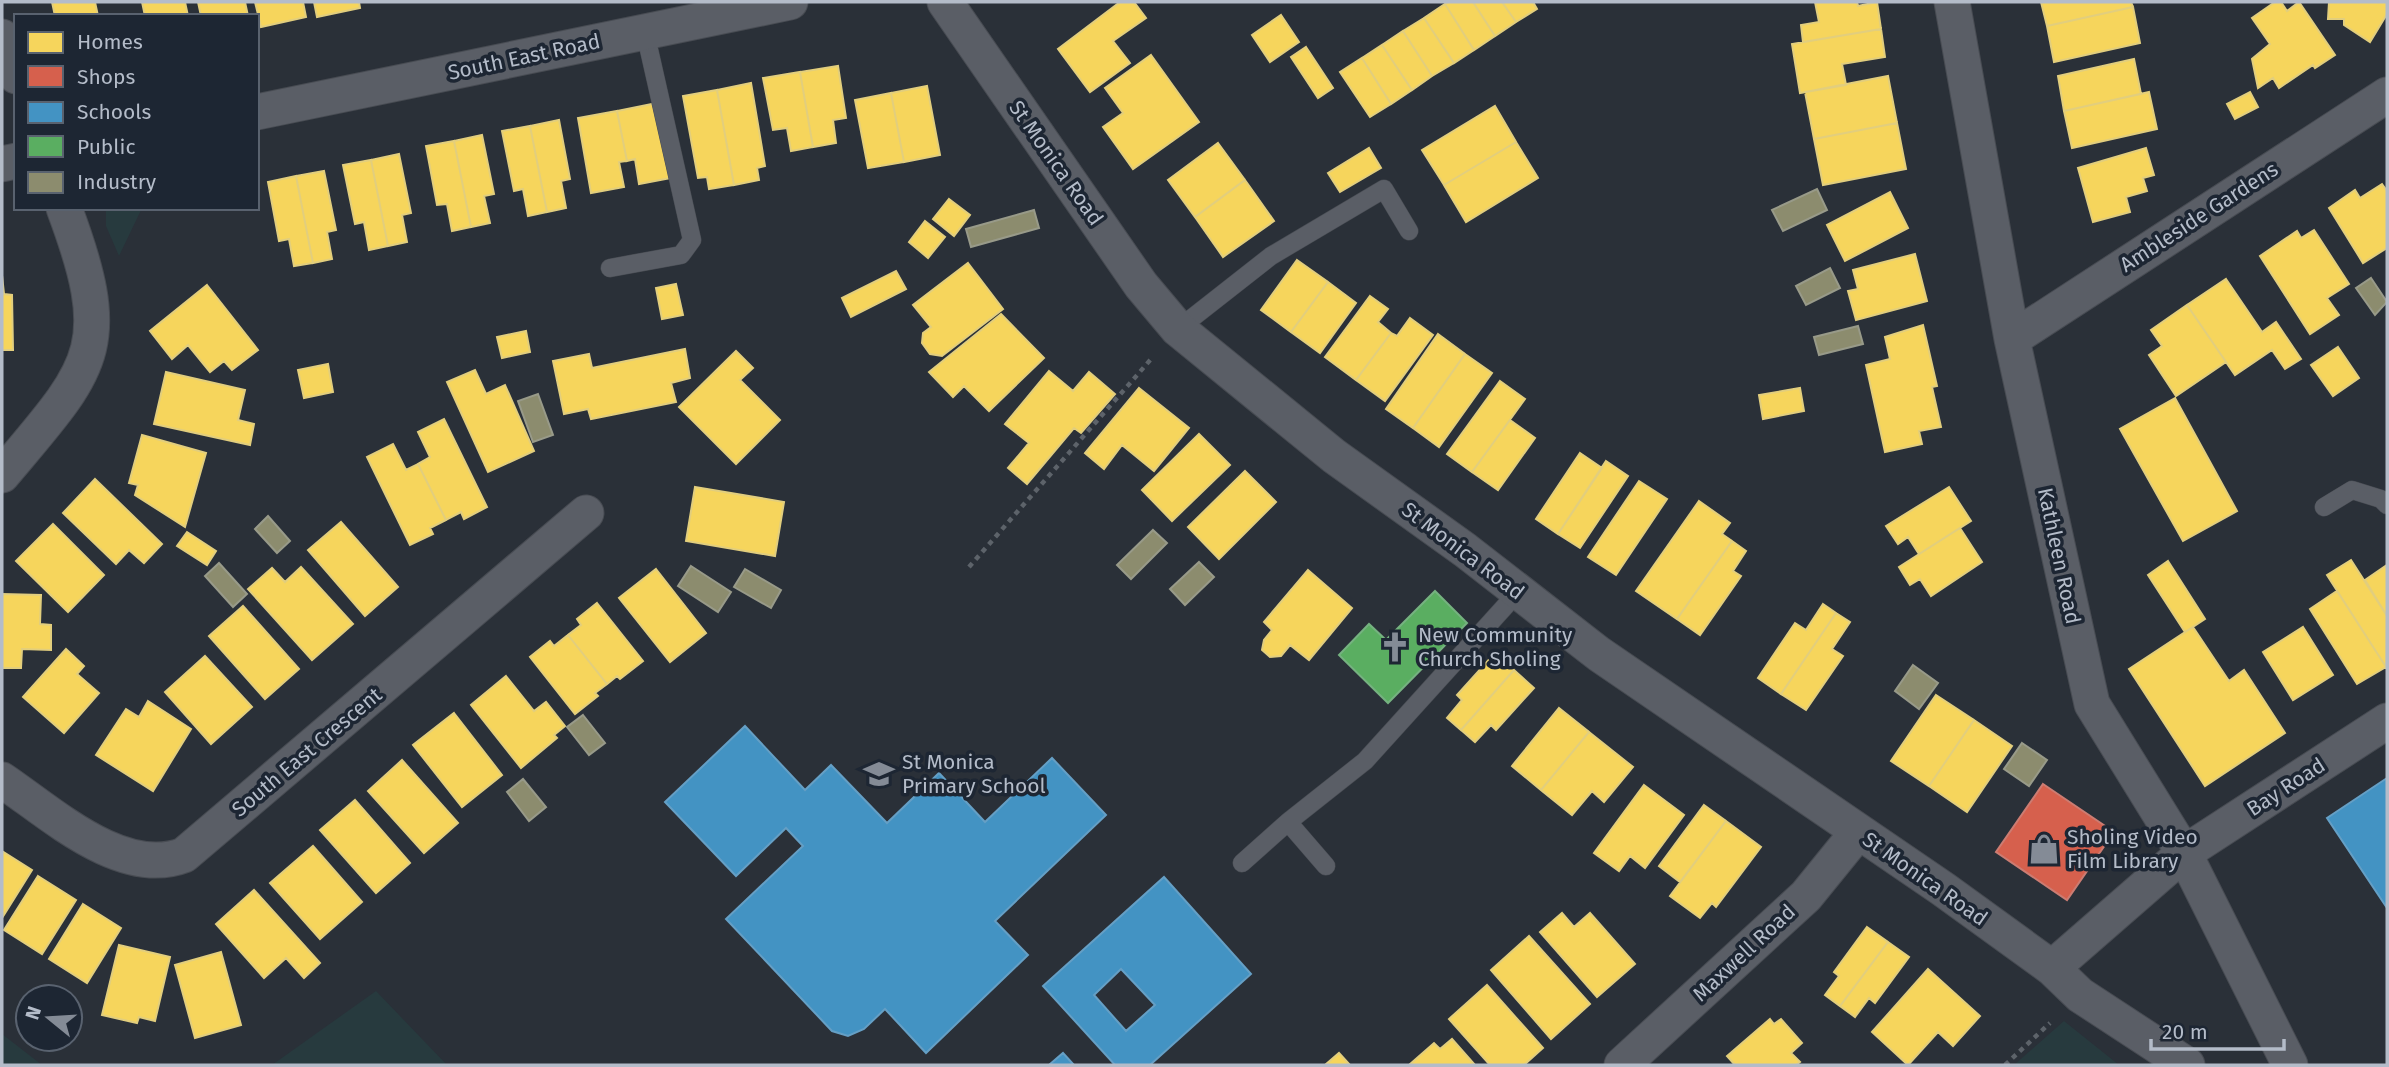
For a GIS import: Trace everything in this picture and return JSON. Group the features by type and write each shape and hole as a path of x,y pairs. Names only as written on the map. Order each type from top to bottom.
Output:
{"street":[{"name":"South East Road","path":"259,112 790,2"},
{"name":"St Monica Road","path":"945,2 1141,285 1178,329 1334,456 1599,654 2052,968 2080,995 2187,1065"},
{"name":"Kathleen Road","path":"1952,2 2011,339 2092,704 2184,853 2290,1065"},
{"path":"2,37 14,70"},
{"name":"Ambleside Gardens","path":"2011,339 2387,95"},
{"path":"2,475 62,404 86,363 92,341 93,320 88,278 65,210"},
{"name":"South East Crescent","path":"2,780 113,852 153,862 171,861 184,855 586,513"},
{"name":"Bay Road","path":"2052,968 2184,853 2387,721"},
{"name":"Maxwell Road","path":"1622,1065 1806,896 1858,832"}],"lane":[{"path":"610,268 681,255 692,240 645,32"},
{"path":"1178,329 1271,256 1384,189 1409,231"},
{"path":"2324,507 2352,490 2381,499 2387,505"},
{"path":"1242,863 1287,822 1365,761 1518,592"},
{"path":"1287,822 1326,866"}],"path":[{"path":"969,567 1178,329"},
{"path":"2005,1065 2080,995"}],"green space":[{"path":"106,210 141,210 119,256 106,226"},
{"path":"376,991 447,1065 272,1065"},
{"path":"2064,1021 2119,1065 2014,1065"},
{"path":"2,1034 14,1043 14,1053 27,1053 42,1065 2,1065"}],"building: Homes":[{"path":"52,2 95,2 98,14 55,14"},
{"path":"142,2 185,2 188,14 145,14"},
{"path":"198,2 245,2 248,14 201,14"},
{"path":"255,2 303,2 306,17 261,27"},
{"path":"314,2 359,2 360,8 317,17"},
{"path":"1120,2 1134,2 1146,18 1113,41 1130,63 1090,92 1058,49"},
{"path":"1473,2 1495,36 1474,50 1445,4"},
{"path":"1473,2 1502,2 1516,22 1495,36"},
{"path":"1502,2 1533,2 1537,9 1516,22"},
{"path":"1815,2 1857,2 1858,6 1877,2 1881,29 1803,42 1801,25 1819,22"},
{"path":"2041,2 2131,2 2133,7 2047,26"},
{"path":"2275,2 2281,2 2287,11 2299,2 2335,55 2315,68 2313,65 2279,88 2273,78 2258,88 2252,59 2270,44 2252,18"},
{"path":"2329,2 2387,2 2387,14 2370,42 2344,25 2344,19 2328,19"},
{"path":"1445,4 1474,50 1454,63 1424,18"},
{"path":"2133,7 2140,43 2054,62 2047,26"},
{"path":"1281,15 1299,42 1270,62 1252,35"},
{"path":"1424,18 1454,63 1432,76 1403,31"},
{"path":"1881,29 1885,57 1842,64 1846,85 1800,93 1792,44"},
{"path":"1403,31 1432,76 1412,90 1382,45"},
{"path":"1382,45 1412,90 1391,104 1362,58"},
{"path":"1306,47 1333,88 1318,98 1291,57"},
{"path":"1151,55 1199,122 1133,169 1103,127 1123,113 1105,88"},
{"path":"1362,58 1391,104 1370,117 1340,72"},
{"path":"2134,59 2141,94 2064,111 2058,76"},
{"path":"838,66 846,118 833,120 836,143 813,147 800,72"},
{"path":"800,72 813,147 791,151 787,128 773,130 763,78"},
{"path":"1888,76 1897,123 1814,139 1805,92"},
{"path":"751,83 765,166 757,168 759,180 734,185 717,90"},
{"path":"927,86 940,155 904,162 891,93"},
{"path":"717,90 734,185 709,189 707,177 698,178 683,96"},
{"path":"2149,92 2157,129 2072,148 2064,111"},
{"path":"2250,92 2258,107 2235,119 2227,104"},
{"path":"891,93 904,162 868,168 855,100"},
{"path":"657,103 671,178 639,184 635,159 627,161 617,111"},
{"path":"1495,106 1516,142 1444,185 1422,150"},
{"path":"617,111 627,161 619,162 624,187 591,193 578,118"},
{"path":"559,120 570,179 561,181 566,208 547,212 530,126"},
{"path":"1897,123 1906,169 1823,185 1814,139"},
{"path":"530,126 547,212 528,216 523,189 514,191 502,131"},
{"path":"482,135 494,194 484,196 490,223 471,227 454,141"},
{"path":"454,141 471,227 452,231 447,204 437,205 426,146"},
{"path":"1516,142 1538,178 1466,222 1444,185"},
{"path":"1218,143 1245,180 1195,217 1168,180"},
{"path":"1369,148 1381,168 1340,192 1328,173"},
{"path":"2146,148 2154,175 2143,178 2147,191 2126,197 2130,212 2093,222 2078,168"},
{"path":"399,154 411,213 402,215 407,242 388,246 371,160"},
{"path":"371,160 388,246 369,250 364,222 355,224 343,165"},
{"path":"324,171 336,230 327,232 332,259 313,263 296,176"},
{"path":"296,176 313,263 294,266 289,239 279,241 268,182"},
{"path":"1245,180 1274,221 1223,257 1195,217"},
{"path":"2382,184 2387,191 2387,248 2363,263 2329,208 2355,190 2360,198"},
{"path":"1890,192 1908,228 1845,261 1827,225"},
{"path":"949,199 970,215 954,236 933,219"},
{"path":"925,221 945,237 928,258 909,242"},
{"path":"2314,230 2349,284 2327,298 2339,315 2310,334 2260,256 2297,231 2301,238"},
{"path":"1915,254 1927,301 1856,320 1848,291 1858,289 1853,270"},
{"path":"1297,260 1328,282 1291,332 1261,310"},
{"path":"968,263 1003,309 942,356 930,354 922,343 923,333 931,327 913,305"},
{"path":"896,271 906,289 851,317 842,298"},
{"path":"2,275 4,294 12,295 13,350 2,350"},
{"path":"2226,279 2262,332 2276,322 2301,359 2285,369 2272,350 2235,375 2187,305"},
{"path":"1328,282 1356,303 1320,353 1291,332"},
{"path":"676,284 683,315 662,319 656,288"},
{"path":"207,285 258,350 232,370 224,361 210,372 188,345 172,359 150,331"},
{"path":"1370,296 1388,309 1378,322 1391,333 1356,380 1325,357"},
{"path":"2187,305 2226,362 2176,396 2149,355 2162,346 2151,330"},
{"path":"1001,314 1044,358 989,411 964,386 953,397 929,372"},
{"path":"1410,318 1433,335 1385,401 1356,380 1391,333 1397,336"},
{"path":"1923,325 1937,386 1932,387 1941,427 1919,431 1922,444 1885,452 1866,365 1890,359 1885,337"},
{"path":"526,331 530,352 502,358 497,337"},
{"path":"1438,334 1465,354 1413,428 1386,409"},
{"path":"2338,347 2359,378 2333,396 2311,365"},
{"path":"685,349 690,378 671,383 676,402 591,419 588,409 564,414 553,361 589,354 592,368"},
{"path":"736,351 753,368 740,380 780,420 736,464 679,407"},
{"path":"1465,354 1492,373 1439,447 1413,428"},
{"path":"328,364 333,392 304,398 298,370"},
{"path":"475,370 486,394 505,385 534,451 488,472 447,382"},
{"path":"1049,371 1073,391 1089,372 1115,394 1081,433 1074,428 1027,484 1008,468 1029,443 1005,424"},
{"path":"166,372 245,390 238,420 254,424 250,445 154,424"},
{"path":"1500,381 1525,399 1472,472 1447,454"},
{"path":"1139,388 1189,428 1154,471 1122,445 1104,469 1085,453"},
{"path":"1800,388 1804,411 1763,419 1759,395"},
{"path":"2175,398 2237,511 2183,541 2120,429"},
{"path":"444,419 487,507 464,519 461,512 446,520 418,464 430,457 418,432"},
{"path":"1510,420 1535,438 1498,490 1472,472"},
{"path":"1199,434 1230,465 1172,521 1142,490"},
{"path":"142,435 206,453 185,527 135,495 138,485 129,483"},
{"path":"393,444 406,470 418,464 446,520 430,528 433,534 410,545 367,457"},
{"path":"1580,453 1602,468 1558,534 1536,519"},
{"path":"1606,461 1628,476 1580,548 1558,534"},
{"path":"1245,471 1276,502 1219,559 1188,527"},
{"path":"95,479 162,544 144,563 129,550 116,564 63,513"},
{"path":"1639,481 1667,499 1616,575 1588,557"},
{"path":"695,487 784,502 775,556 686,541"},
{"path":"1949,487 1971,521 1919,554 1908,537 1898,544 1886,526"},
{"path":"1699,501 1730,523 1722,534 1732,541 1677,619 1636,591"},
{"path":"341,522 398,587 365,616 308,550"},
{"path":"53,524 104,575 68,612 16,561"},
{"path":"1960,528 1982,562 1931,596 1920,579 1910,585 1899,567"},
{"path":"187,532 216,551 207,565 177,546"},
{"path":"1732,541 1746,551 1733,571 1741,576 1700,635 1677,619"},
{"path":"2351,560 2387,616 2386,667 2327,575"},
{"path":"2168,561 2205,619 2185,632 2148,575"},
{"path":"2387,565 2387,616 2365,580"},
{"path":"301,567 353,624 312,660 248,589 272,568 285,582"},
{"path":"656,569 706,633 670,662 619,598"},
{"path":"1308,570 1352,608 1309,660 1290,645 1281,656 1270,657 1262,650 1264,640 1272,630 1264,622"},
{"path":"2337,591 2386,667 2357,684 2310,609"},
{"path":"2,594 41,595 40,624 51,625 51,650 22,649 21,668 2,668"},
{"path":"597,603 643,661 620,679 617,676 607,684 568,635 581,625 577,619"},
{"path":"1823,604 1836,613 1781,694 1758,678 1795,623 1806,630"},
{"path":"243,606 299,669 265,699 209,636"},
{"path":"1836,613 1850,622 1832,649 1843,656 1806,710 1781,694"},
{"path":"2193,627 2229,681 2244,670 2285,733 2205,786 2129,669"},
{"path":"2303,627 2333,675 2293,700 2263,652"},
{"path":"568,635 607,684 595,693 598,696 575,714 530,657 550,641 554,646"},
{"path":"66,649 84,666 77,674 99,693 64,733 23,697"},
{"path":"1495,653 1514,670 1461,730 1447,718 1462,700 1457,695"},
{"path":"205,656 252,707 211,744 165,692"},
{"path":"1514,670 1534,688 1496,730 1491,725 1475,742 1461,730"},
{"path":"506,676 534,711 546,702 565,726 554,735 557,738 521,768 471,705"},
{"path":"1936,695 1974,720 1929,786 1891,761"},
{"path":"148,701 191,729 153,791 96,755 126,709 139,717"},
{"path":"1559,708 1589,732 1541,790 1512,766"},
{"path":"454,713 502,775 462,807 413,745"},
{"path":"1974,720 2012,746 1967,812 1929,786"},
{"path":"1589,732 1633,767 1604,802 1592,791 1572,815 1541,790"},
{"path":"402,760 458,823 424,853 368,791"},
{"path":"1644,785 1684,815 1645,868 1630,856 1619,871 1594,853"},
{"path":"355,800 410,863 376,893 320,830"},
{"path":"1704,805 1726,821 1680,882 1659,866"},
{"path":"1726,821 1761,847 1716,907 1712,903 1700,918 1670,896"},
{"path":"313,846 362,902 320,939 270,883"},
{"path":"2,851 32,870 2,918"},
{"path":"38,876 76,900 42,954 4,930"},
{"path":"254,890 320,963 304,978 286,958 264,978 216,924"},
{"path":"83,904 121,928 87,983 49,959"},
{"path":"1562,913 1574,927 1590,913 1635,964 1597,997 1540,932"},
{"path":"1867,927 1888,942 1840,1006 1825,995 1839,976 1834,972"},
{"path":"1529,936 1590,1004 1551,1039 1491,970"},
{"path":"1888,942 1909,957 1875,1003 1869,998 1855,1017 1840,1006"},
{"path":"119,945 170,957 155,1021 139,1017 137,1023 102,1015"},
{"path":"221,952 241,1025 195,1038 175,965"},
{"path":"1928,969 1980,1016 1953,1046 1938,1032 1908,1065 1872,1032"},
{"path":"1487,985 1543,1048 1524,1065 1490,1065 1449,1019"},
{"path":"1770,1019 1774,1024 1781,1019 1802,1043 1791,1053 1800,1062 1796,1065 1735,1065 1727,1056"},
{"path":"1452,1039 1475,1065 1409,1065 1434,1043 1440,1049"},
{"path":"1339,1053 1350,1065 1325,1065"}],"building: Shops":[{"path":"2043,784 2114,832 2067,900 1996,852"}],"building: Schools":[{"path":"745,726 805,790 831,765 887,823 939,773 985,822 1052,758 1106,815 995,921 1028,955 926,1053 885,1009 864,1029 848,1036 832,1031 726,919 803,846 786,828 736,876 665,802"},
{"path":"2387,778 2387,908 2327,818"},
{"path":"1164,877 1251,974 1150,1065 1115,1065 1043,986","holes":["1121,969 1155,1005 1126,1031 1094,995"]},
{"path":"1063,1053 1074,1065 1049,1065"}],"building: Public":[{"name":"New Community Church Sholing","path":"1435,591 1467,623 1388,703 1339,655 1369,624 1386,640"}],"building: Industry":[{"path":"1817,189 1827,210 1783,231 1772,210"},
{"path":"1034,210 1039,228 971,247 966,229"},
{"path":"1830,268 1840,288 1806,305 1796,286"},
{"path":"2371,278 2387,302 2375,315 2356,288"},
{"path":"1858,326 1863,344 1819,355 1814,337"},
{"path":"538,394 553,435 533,442 518,401"},
{"path":"268,516 290,541 277,553 255,529"},
{"path":"1153,530 1167,543 1131,579 1117,565"},
{"path":"1199,562 1214,577 1185,605 1170,589"},
{"path":"219,563 247,594 233,607 205,576"},
{"path":"691,566 731,592 718,612 678,586"},
{"path":"745,569 781,590 771,608 734,587"},
{"path":"1913,665 1938,683 1919,709 1895,691"},
{"path":"583,715 605,743 589,755 567,727"},
{"path":"2022,743 2047,760 2029,786 2004,769"},
{"path":"523,779 546,807 529,821 507,792"}],"place":[{"name":"New Community Church Sholing","path":"1395,647"},
{"name":"St Monica Primary School","path":"879,774"},
{"name":"Sholing Video Film Library","path":"2044,849"}]}
